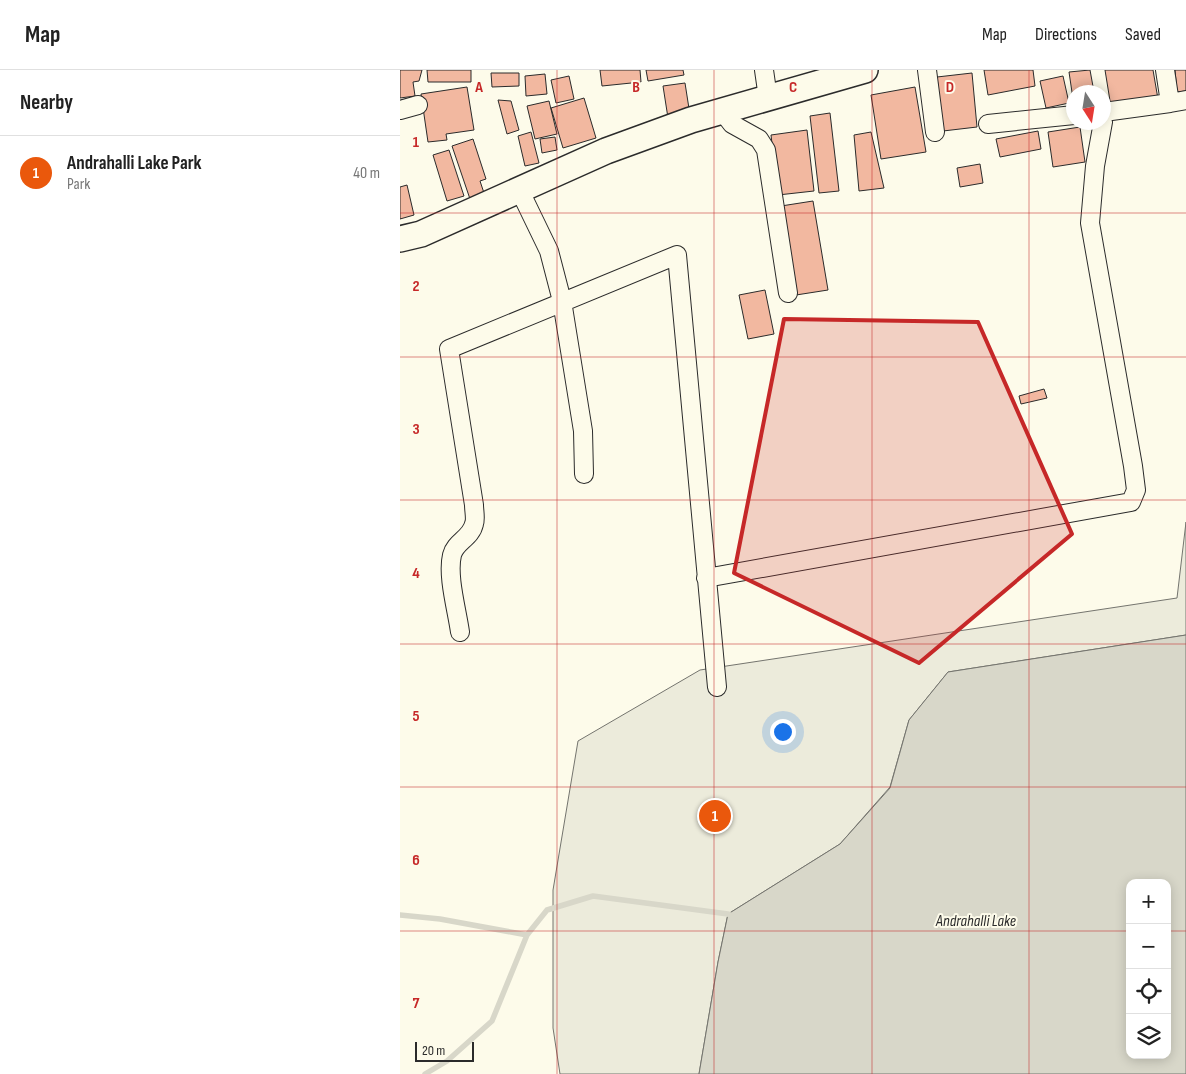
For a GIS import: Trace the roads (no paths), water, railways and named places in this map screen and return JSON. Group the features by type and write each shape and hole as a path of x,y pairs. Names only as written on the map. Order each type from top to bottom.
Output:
{"street":[{"path":"764,70 768,98"},
{"path":"400,239 421,234 606,151 722,111 865,70"},
{"path":"927,70 934,132"},
{"path":"1111,116 1178,102 1165,70"},
{"path":"400,110 418,105"},
{"path":"722,111 732,124 759,139 766,150 788,293"},
{"path":"988,124 1066,116"},
{"path":"706,578 1131,502 1136,490 1133,466 1090,222 1095,166 1102,130"},
{"path":"519,189 549,251 562,301 583,431 584,474"},
{"path":"460,632 451,569 452,554 458,544 468,536 474,524 474,505 449,349 677,255 717,687"}],"water":[{"name":"Andrahalli Lake","path":"1186,635 1186,1074 699,1074 728,914 840,844 890,788 909,720 948,672"}],"waterway":[{"path":"400,915 440,919 527,935 547,910 593,896 728,914 735,918"},
{"path":"425,1074 447,1061 492,1021 527,935"}],"place":[{"name":"Andrahalli Lake Park","path":"715,816"}]}
